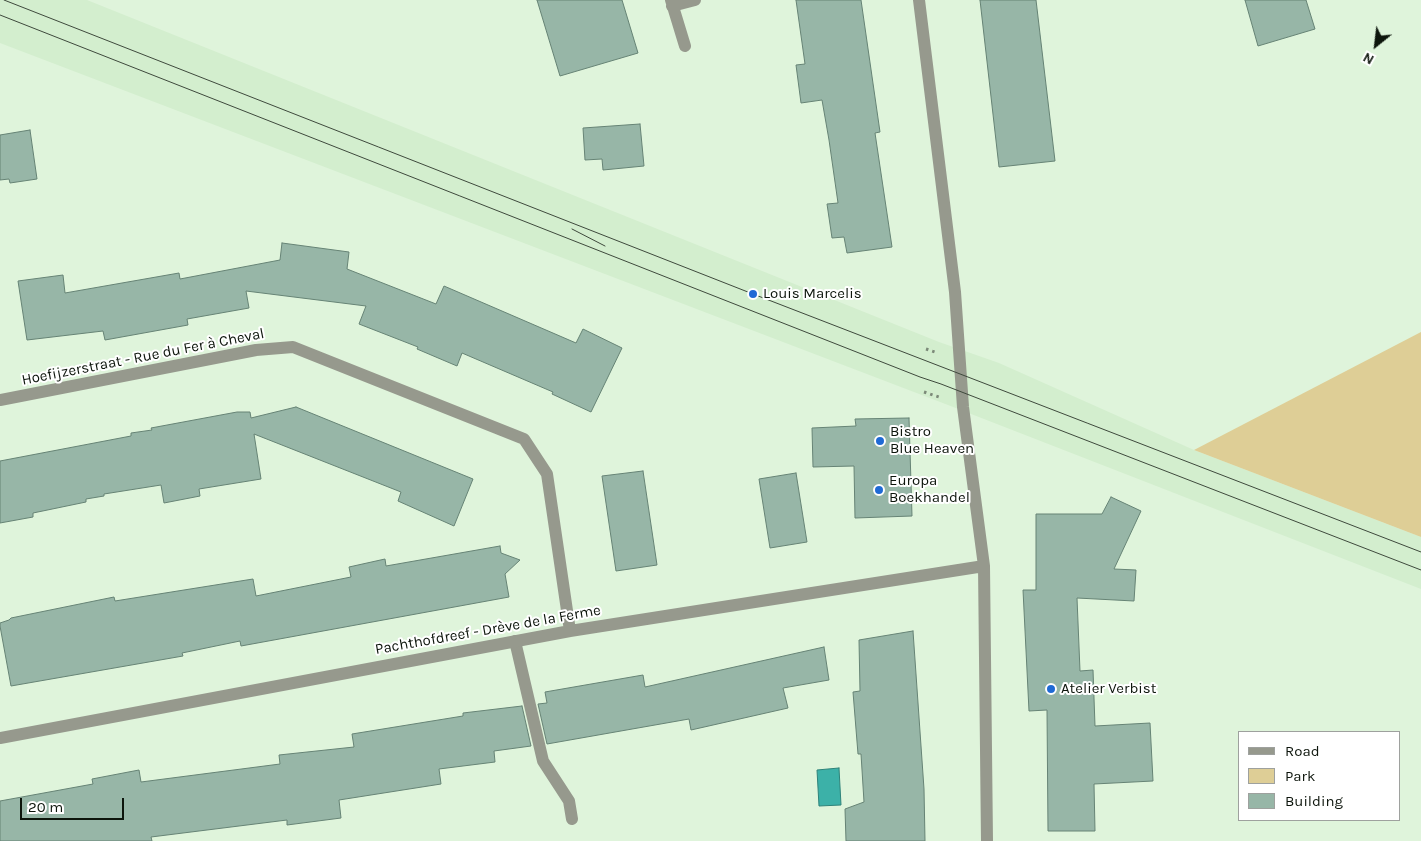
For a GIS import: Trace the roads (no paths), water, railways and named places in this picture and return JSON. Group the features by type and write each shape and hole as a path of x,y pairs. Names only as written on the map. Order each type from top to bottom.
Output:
{"street":[{"path":"685,46 672,3 695,0"},
{"path":"919,0 955,292 963,407 984,566 987,841"},
{"name":"Hoefijzerstraat - Rue du Fer à Cheval","path":"0,400 256,350 294,347 524,440 547,474 570,631"},
{"name":"Pachthofdreef - Drève de la Ferme","path":"0,738 570,631 984,566"},
{"path":"514,641 543,761 569,801 572,819"}],"water":[{"path":"839,768 841,805 819,806 817,770"}],"tram line":[{"path":"4,0 753,294 1421,552"},
{"path":"0,15 920,377 1421,570"},
{"path":"572,229 605,246"}],"place":[{"name":"Louis Marcelis","path":"753,294"},
{"name":"Bistro Blue Heaven","path":"880,441"},
{"name":"Europa Boekhandel","path":"879,490"},
{"name":"Atelier Verbist","path":"1051,689"}]}
